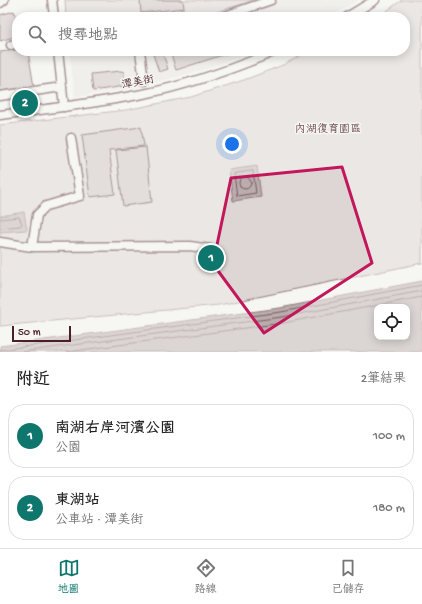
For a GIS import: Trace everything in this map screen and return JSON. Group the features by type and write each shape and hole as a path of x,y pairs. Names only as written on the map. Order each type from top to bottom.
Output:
{"street":[{"path":"0,4 4,0"},
{"path":"52,0 53,12"},
{"path":"236,12 271,0"},
{"path":"355,12 375,0"},
{"path":"59,56 64,107"},
{"path":"141,56 144,81"},
{"name":"潭美街","path":"0,115 64,107 149,93 218,73 263,56"},
{"path":"0,96 62,87"},
{"path":"32,247 37,215 46,206 80,196 71,138"},
{"path":"0,242 32,247 190,246 210,249"}],"highlighted area":[{"path":"342,167 372,263 264,333 213,264 231,178"}],"shaded area":[{"path":"64,0 358,0 338,12 65,12"},
{"path":"70,56 242,56 203,70 134,88 75,97"}],"green space":[{"path":"65,0 254,0 216,12 66,12"},
{"name":"內湖復育園區","path":"402,0 422,0 422,263 219,305 0,326 0,125 126,110 191,97 244,80 283,65 300,56 410,56 410,12 385,12"}],"water":[{"path":"257,166 261,197 233,201 229,170"},
{"path":"24,212 27,230 0,232 0,216"},
{"path":"422,281 422,351 420,352 0,352 0,346 280,308"}],"building":[{"path":"140,0 183,0 184,8 141,12"},
{"path":"14,11 14,12 12,12 12,37 0,41 0,15"},
{"path":"12,51 12,56 29,56 34,87 0,91 0,52"},
{"path":"154,56 164,56 168,69 159,72"},
{"path":"172,56 219,56 176,70"},
{"path":"124,72 124,86 93,91 91,74"},
{"path":"141,127 144,146 109,150 115,194 90,197 82,135"},
{"path":"146,147 152,202 123,206 116,150"}],"place":[{"name":"東湖站","path":"25,103"},
{"name":"南湖右岸河濱公園","path":"211,258"}]}
